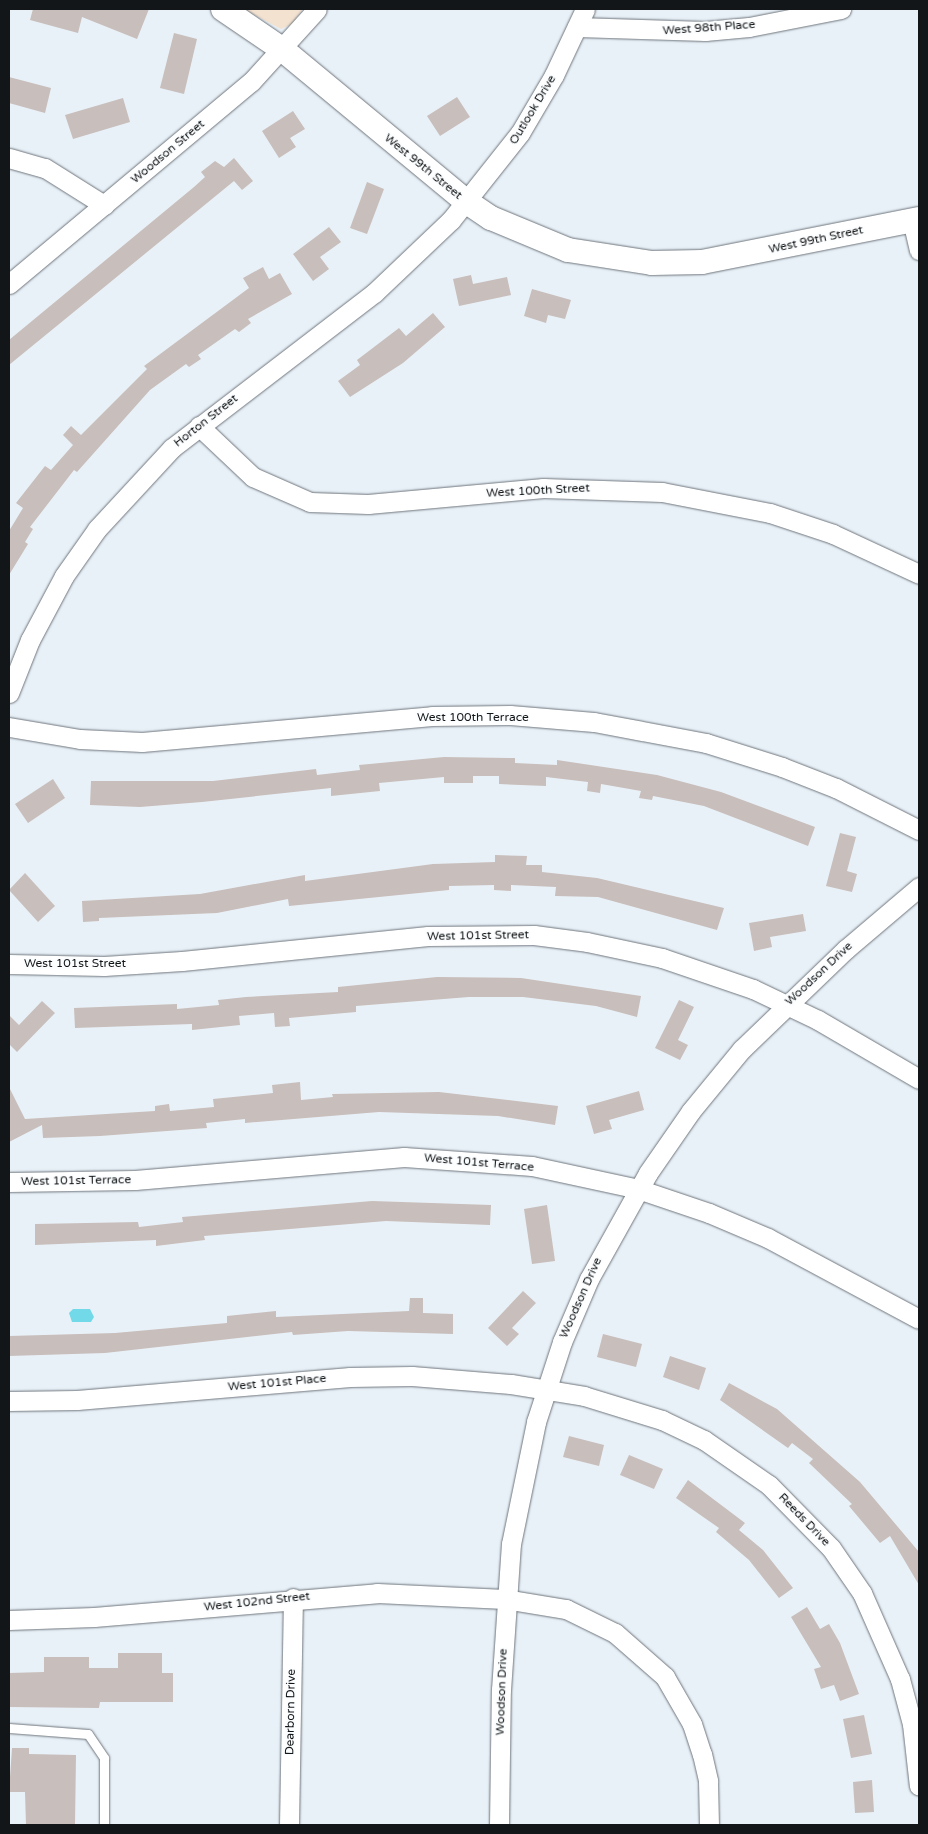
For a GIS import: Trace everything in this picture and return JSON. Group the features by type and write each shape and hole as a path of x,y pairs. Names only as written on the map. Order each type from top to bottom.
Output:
{"street":[{"name":"West 99th Street","path":"223,9 284,50 467,202 508,226 568,250 652,263 737,257 915,220"},
{"name":"Woodson Street","path":"9,284 251,82 284,50 317,9"},
{"name":"Outlook Drive","path":"467,202 520,134 585,9"},
{"name":"West 98th Place","path":"577,27 705,31 750,27 841,9"},
{"path":"9,158 45,168 104,206"},
{"name":"Horton Street","path":"9,693 34,632 64,576 96,529 136,484 199,426 374,293 412,261 467,202"},
{"path":"915,220 919,250"},
{"name":"West 100th Street","path":"199,426 253,477 310,502 368,504 544,488 662,492 779,516 833,534 919,574"},
{"name":"West 100th Terrace","path":"9,727 80,739 142,742 432,716 510,715 594,722 706,743 782,767 836,788 919,830"},
{"name":"Woodson Drive","path":"499,1825 505,1599 520,1489 546,1390 589,1279 638,1189 691,1111 742,1049 786,1004 919,887"},
{"name":"West 101st Street","path":"9,964 114,965 428,936 534,935 662,958 713,974 786,1004 919,1079"},
{"name":"West 101st Terrace","path":"9,1182 135,1180 404,1157 532,1166 638,1189 768,1238 919,1319"},
{"name":"West 101st Place","path":"9,1401 77,1400 350,1377 470,1380 546,1390"},
{"name":"Reeds Drive","path":"546,1390 631,1409 679,1428 741,1463 804,1516 862,1592 883,1634 912,1724 919,1786"},
{"name":"West 102nd Street","path":"9,1620 94,1617 376,1592 505,1599"},
{"name":"Dearborn Drive","path":"289,1825 292,1598"},
{"path":"505,1599 566,1609 598,1623 644,1656 665,1677 692,1724 702,1754 708,1781 710,1825"}],"lane":[{"path":"9,1728 88,1734 104,1758 104,1825"}],"shaded area":[{"path":"243,9 303,9 292,24 281,29"}],"water":[{"path":"73,1309 90,1309 94,1317 91,1322 72,1322 69,1313"}],"building":[{"path":"33,9 149,9 137,39 82,17 78,33 30,20"},
{"path":"174,33 197,39 184,94 160,88"},
{"path":"9,77 51,88 45,113 9,103"},
{"path":"457,97 470,117 440,136 427,116"},
{"path":"123,98 130,122 73,139 65,115"},
{"path":"293,111 305,129 290,138 296,147 279,158 262,131"},
{"path":"234,158 253,181 242,190 234,181 9,365 9,340 194,187 205,177 201,172 215,161 224,167"},
{"path":"367,182 384,189 367,234 350,228"},
{"path":"329,227 341,242 320,257 329,269 313,281 293,254"},
{"path":"263,267 269,279 280,273 292,294 248,319 251,323 239,332 235,329 198,355 201,359 189,367 186,364 150,390 77,472 74,470 30,527 33,529 25,542 28,544 9,575 9,531 23,508 16,503 45,466 51,470 73,445 63,435 71,426 81,435 147,369 144,366 249,288 243,278"},
{"path":"471,275 473,284 507,277 511,295 459,306 453,279"},
{"path":"532,289 571,300 565,319 548,315 546,323 524,316"},
{"path":"433,313 445,327 403,363 350,397 338,381 360,365 357,360 399,328 406,336"},
{"path":"444,757 515,758 515,763 557,765 557,760 657,775 721,792 815,827 808,846 704,806 653,796 652,800 639,798 641,791 601,784 600,793 587,791 588,782 546,777 546,786 499,784 499,776 473,776 473,783 444,783 444,777 379,783 380,791 331,796 331,788 140,807 90,805 91,781 213,781 316,769 317,775 360,770 359,765"},
{"path":"53,779 65,798 28,823 15,804"},
{"path":"840,833 856,837 847,871 857,874 852,892 826,886"},
{"path":"495,855 527,856 526,865 542,865 542,872 597,878 724,908 717,930 598,897 555,896 556,887 511,885 511,891 494,890 494,885 449,886 449,890 289,906 288,899 217,913 99,918 99,921 83,922 82,901 200,894 305,875 305,881 433,864 495,862"},
{"path":"25,873 55,906 38,922 9,890"},
{"path":"803,914 806,931 770,937 772,947 754,951 749,923"},
{"path":"437,977 521,978 641,996 637,1017 596,1006 523,997 469,997 356,1006 356,1012 289,1018 290,1026 275,1027 274,1013 239,1016 240,1025 192,1030 192,1024 75,1028 74,1008 177,1004 177,1009 219,1005 218,1000 338,992 338,987"},
{"path":"679,1000 694,1007 678,1040 688,1045 680,1060 655,1048"},
{"path":"42,1001 55,1013 17,1052 9,1044 9,1015 19,1025"},
{"path":"300,1082 301,1100 333,1097 332,1094 439,1092 558,1106 555,1125 498,1116 379,1112 245,1123 245,1119 206,1123 207,1128 100,1136 43,1138 42,1125 9,1142 9,1087 25,1119 155,1111 155,1106 169,1104 170,1111 214,1107 213,1099 273,1093 272,1085"},
{"path":"639,1091 644,1110 609,1120 612,1129 594,1134 586,1106"},
{"path":"372,1201 491,1205 490,1225 386,1221 204,1236 205,1240 156,1246 156,1240 35,1245 35,1224 138,1222 139,1227 183,1222 182,1217"},
{"path":"547,1205 555,1261 532,1264 524,1209"},
{"path":"523,1291 536,1303 512,1328 519,1334 507,1346 488,1328"},
{"path":"410,1298 423,1298 423,1313 453,1314 453,1334 348,1331 293,1335 292,1332 105,1353 9,1356 9,1336 115,1333 227,1323 227,1316 276,1311 276,1317 409,1311"},
{"path":"603,1334 642,1344 636,1367 597,1357"},
{"path":"670,1356 706,1368 699,1390 663,1377"},
{"path":"729,1383 777,1409 860,1482 919,1552 919,1585 890,1536 880,1543 849,1506 852,1504 809,1463 813,1459 792,1443 788,1448 720,1400"},
{"path":"569,1436 604,1445 599,1466 563,1457"},
{"path":"629,1455 663,1469 654,1489 620,1475"},
{"path":"688,1480 745,1523 739,1530 763,1550 793,1588 779,1598 749,1560 716,1532 719,1528 676,1498"},
{"path":"807,1607 820,1629 829,1624 840,1643 859,1694 840,1701 834,1685 821,1689 814,1669 821,1667 791,1617"},
{"path":"118,1653 162,1653 162,1673 173,1673 173,1702 100,1702 99,1708 9,1707 9,1673 44,1672 44,1657 89,1657 89,1668 118,1668"},
{"path":"864,1715 872,1754 851,1758 843,1719"},
{"path":"12,1748 29,1748 29,1754 76,1755 75,1825 26,1825 25,1792 9,1792"},
{"path":"872,1780 874,1812 855,1813 853,1782"}]}
